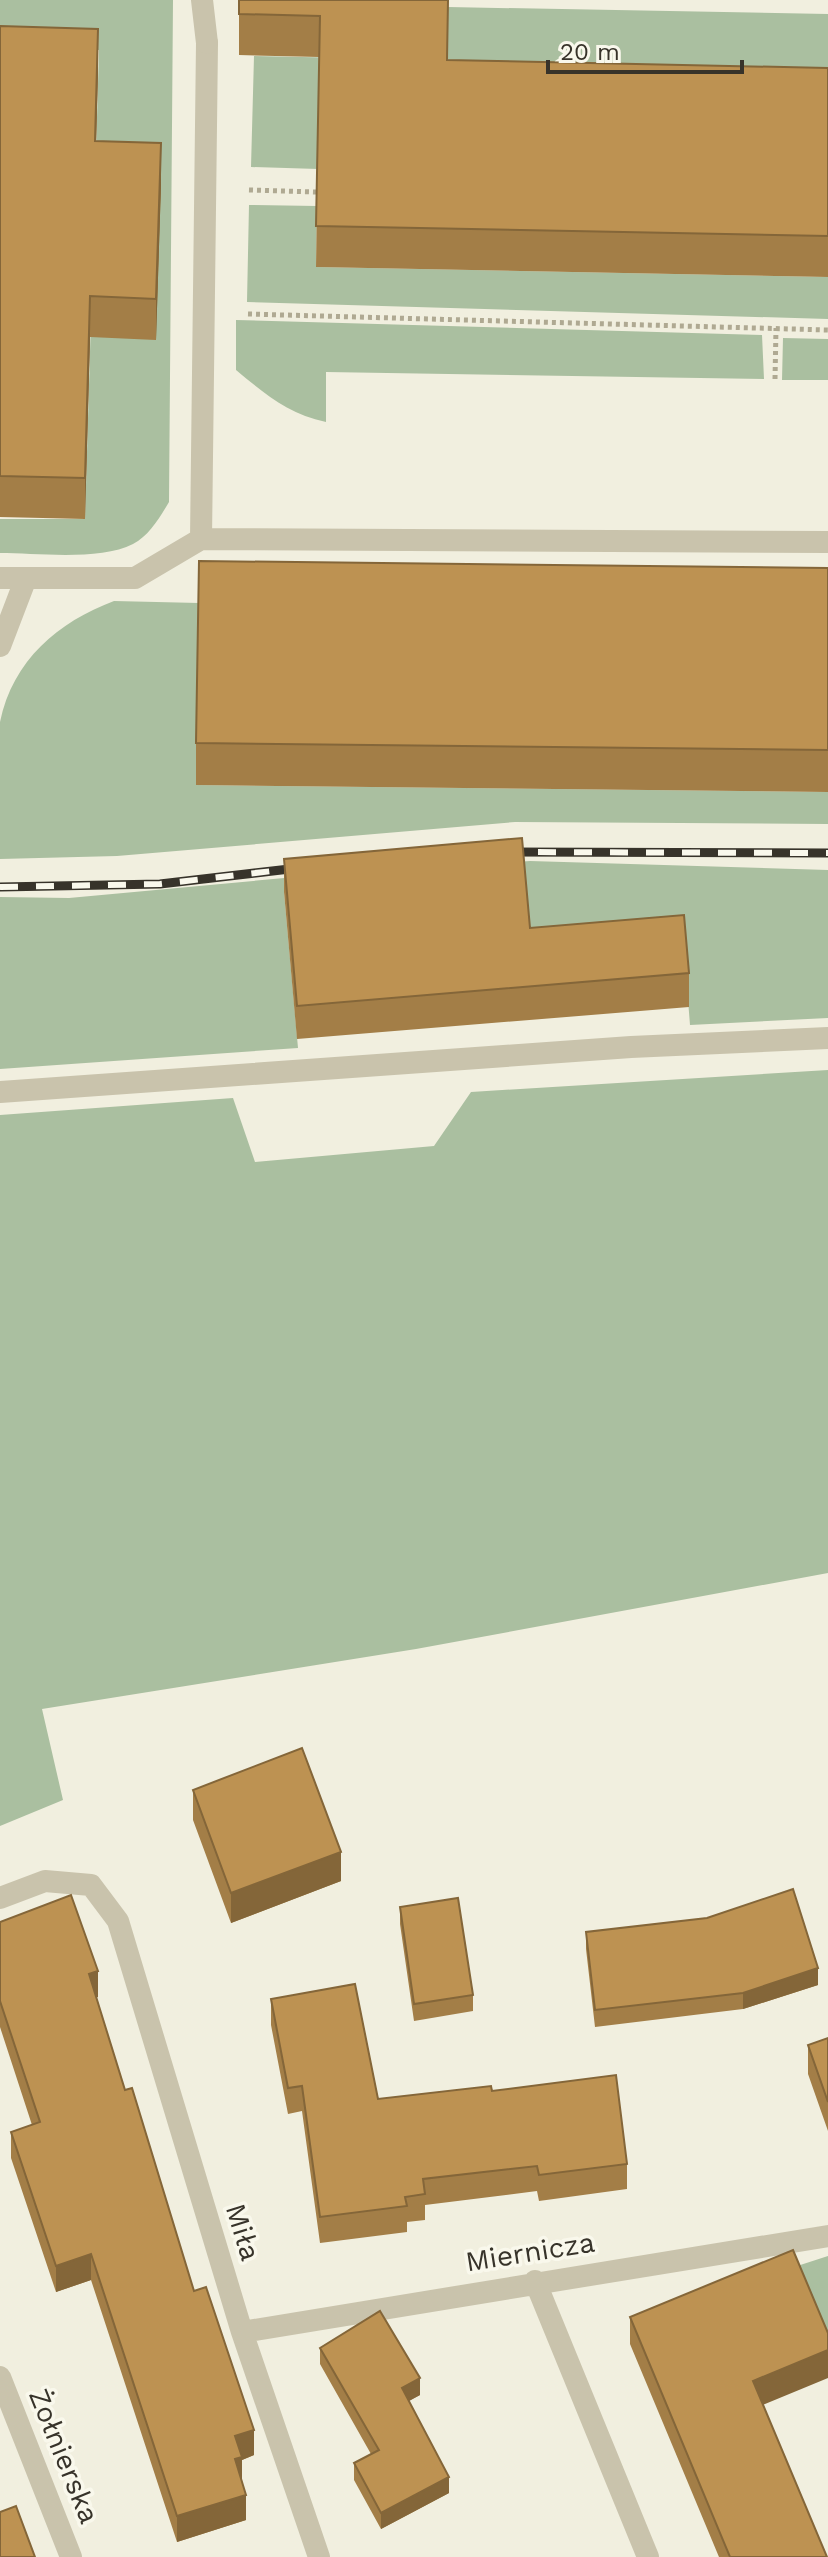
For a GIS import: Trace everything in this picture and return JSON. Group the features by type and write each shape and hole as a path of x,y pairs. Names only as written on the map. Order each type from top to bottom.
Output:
{"street":[{"path":"201,539 207,43 202,0"},
{"path":"0,578 135,578 201,539 828,542"},
{"path":"0,646 26,578"},
{"path":"0,1092 631,1047 828,1038"},
{"name":"Miła","path":"0,1898 45,1881 91,1885 118,1921 242,2332 319,2557"},
{"name":"Miernicza","path":"242,2332 535,2281 828,2236"},
{"path":"535,2281 648,2557"},
{"name":"Żołnierska","path":"0,2377 71,2557"}],"path":[{"path":"244,190 317,192"},
{"path":"241,314 828,330"},
{"path":"775,379 776,328"}],"green space":[{"path":"0,0 173,0 169,502 154,526 139,541 103,553 0,553 0,519 85,519 99,50 0,47"},
{"path":"448,7 828,14 828,109 318,169 251,167 254,56 447,60"},
{"path":"249,205 317,206 316,267 828,277 828,319 247,302"},
{"path":"236,320 762,335 764,379 326,372 326,422 288,408 236,370"},
{"path":"783,338 828,339 828,380 782,380"},
{"path":"114,601 199,603 196,785 828,792 828,824 515,822 117,856 0,859 0,722 6,700 15,680 41,646 74,620"},
{"path":"530,861 828,870 828,1018 690,1025 684,949 549,960 284,892 298,1048 0,1069 0,897 69,898 328,874"},
{"path":"828,1070 828,1573 416,1649 42,1709 63,1800 0,1826 0,1115 233,1098 255,1162 434,1146 471,1092"},
{"path":"828,2256 828,2345 791,2268"}],"building":[{"path":"239,0 448,0 447,60 828,68 828,236 316,226 320,16 239,14"},
{"path":"0,26 98,29 95,141 161,143 156,299 90,296 85,478 0,476"},
{"path":"199,561 828,568 828,750 196,743"},
{"path":"522,838 530,928 684,915 689,973 297,1006 284,859"},
{"path":"302,1748 341,1852 231,1893 193,1790"},
{"path":"793,1889 818,1968 743,1993 595,2010 586,1932 707,1918"},
{"path":"71,1895 98,1971 89,1974 125,2090 132,2088 194,2291 206,2287 254,2430 235,2436 242,2457 235,2459 246,2495 177,2516 91,2254 56,2266 11,2132 40,2122 0,2001 0,1922"},
{"path":"458,1898 473,1995 414,2004 400,1907"},
{"path":"355,1984 378,2099 491,2086 492,2091 616,2075 627,2164 539,2175 537,2166 423,2179 425,2194 405,2197 407,2206 320,2217 302,2086 288,2088 271,1999"},
{"path":"828,2038 828,2102 808,2045"},
{"path":"793,2250 828,2333 828,2350 753,2381 827,2557 730,2557 630,2317"},
{"path":"380,2311 420,2378 402,2388 449,2477 381,2513 354,2463 379,2450 320,2348"},
{"path":"16,2506 35,2557 0,2557 0,2512"}],"railway":[{"path":"502,852 828,853"},
{"path":"0,887 160,884 307,867"}]}
